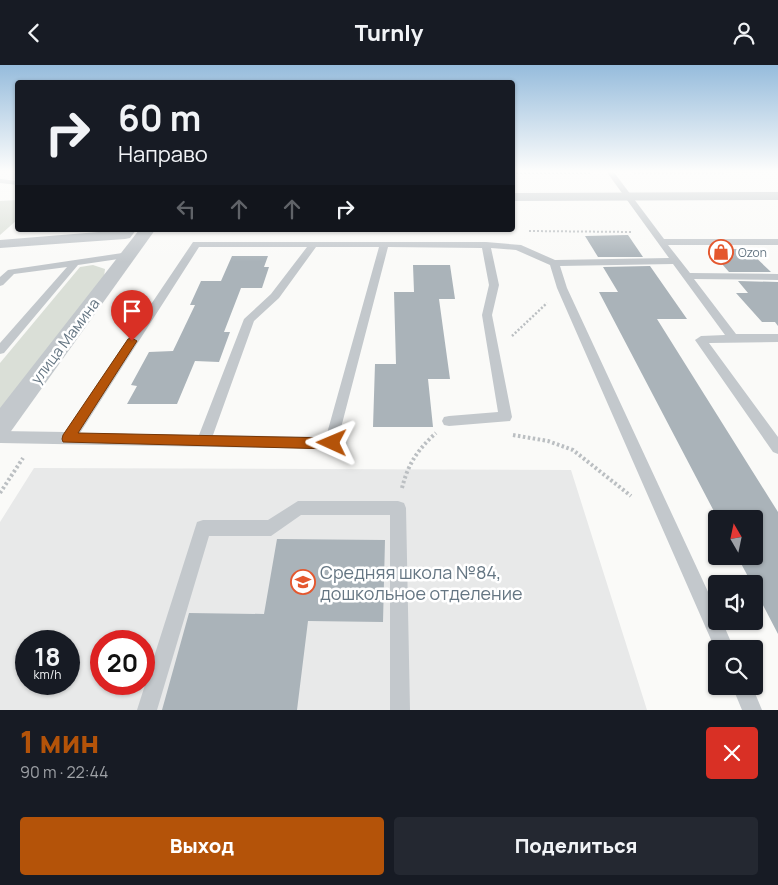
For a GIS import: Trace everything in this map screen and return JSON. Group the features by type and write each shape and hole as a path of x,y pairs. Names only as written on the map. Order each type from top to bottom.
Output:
{"street":[{"path":"0,244 126,235 128,232"},
{"name":"улица Мамина","path":"0,427 146,232"}],"lane":[{"path":"631,201 733,338"},
{"path":"662,242 778,242"},
{"path":"68,439 196,244 486,245 518,247 554,263 676,261"},
{"path":"204,441 249,319 275,296 313,245"},
{"path":"0,437 332,443 384,245"},
{"path":"449,421 505,417 487,315 494,285 486,245"},
{"path":"0,283 11,272 129,255"},
{"path":"0,350 75,263"},
{"path":"554,263 562,288 721,640"},
{"path":"687,275 778,277"},
{"path":"778,338 701,340 778,448"},
{"path":"147,710 203,528 272,528 298,508 398,508 400,710"},
{"path":"746,695 752,710"}],"path":[{"path":"525,231 654,232"},
{"path":"493,355 562,288"},
{"path":"398,508 406,470 417,450 449,421"},
{"path":"504,433 543,440 579,454 622,491 665,516"},
{"path":"0,493 36,438"}],"shaded area":[{"path":"0,201 15,201 15,222 0,235"},
{"path":"93,265 105,269 104,277 0,412 0,363 80,267"},
{"name":"Средняя школа №84, дошкольное отделение","path":"34,468 571,470 647,710 0,710 0,522"}],"building":[{"path":"628,235 643,257 598,257 585,236"},
{"path":"709,249 747,249 771,272 729,272"},
{"path":"232,256 268,256 264,267 269,267 262,288 241,288 224,332 230,332 219,362 195,361 177,404 127,404 137,386 131,385 149,352 173,351 195,305 190,305 201,281 221,281"},
{"path":"413,265 450,265 455,299 439,299 450,379 428,379 433,427 373,427 375,364 396,364 394,292 414,292"},
{"path":"650,266 687,319 657,319 778,512 778,634 763,605 763,575 747,575 742,565 763,565 763,510 713,510 599,292 618,292 603,267"},
{"path":"738,281 778,282 778,326 775,322 762,322 736,293 748,293"},
{"path":"277,539 385,540 383,622 308,621 297,710 162,710 189,613 264,614"}],"place":[{"name":"Ozon","path":"721,252"},
{"name":"Средняя школа №84, дошкольное отделение","path":"303,582"}],"route":[{"path":"132,341 68,439 332,443"}]}
